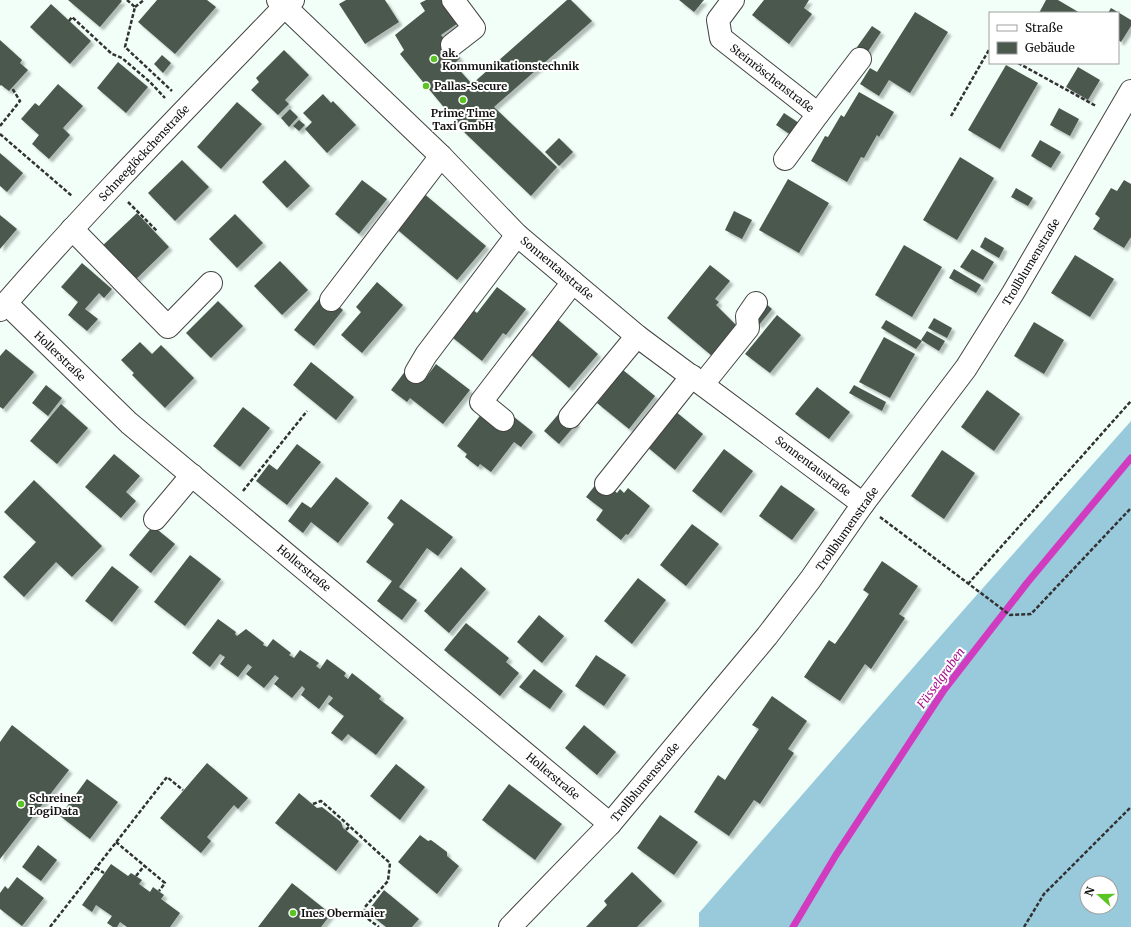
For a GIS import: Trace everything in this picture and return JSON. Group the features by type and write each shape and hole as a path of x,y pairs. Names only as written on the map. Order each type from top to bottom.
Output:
{"street":[{"path":"452,45 474,28 453,0"},
{"name":"Steinröschenstraße","path":"733,0 718,20 721,38 818,114"},
{"name":"Schneeglöckchenstraße","path":"3,307 72,229 286,2"},
{"name":"Sonnentaustraße","path":"286,2 518,235 637,336 863,504"},
{"name":"Steinröschenstraße","path":"785,158 860,59"},
{"name":"Trollblumenstraße","path":"510,927 610,824 767,636 810,580 863,504 966,368 1013,293 1131,91"},
{"path":"331,300 441,156"},
{"path":"72,229 168,327 211,283"},
{"path":"416,372 426,355 518,235"},
{"path":"503,420 481,402 573,282"},
{"path":"606,484 697,380 748,328 747,316 756,303"},
{"name":"Hollerstraße","path":"3,307 129,422 610,824"},
{"path":"570,417 637,336"},
{"path":"156,519 192,475"}],"path":[{"path":"127,0 135,7"},
{"path":"144,0 135,7 125,47 185,110"},
{"path":"69,21 72,17 112,54 122,58 185,110"},
{"path":"951,116 989,50"},
{"path":"1020,64 1116,117"},
{"path":"0,126 20,101 12,88"},
{"path":"0,134 90,210"},
{"path":"138,212 156,231"},
{"path":"968,584 1131,401"},
{"path":"230,507 307,411"},
{"path":"863,504 1010,615 1032,614 1131,508"},
{"path":"50,927 167,777 183,790"},
{"path":"313,804 320,801 343,819 349,827 390,863 388,881 365,907 364,916 379,927"},
{"path":"1024,927 1044,894 1131,807"},
{"path":"346,830 349,827"},
{"path":"116,842 165,883 159,891"},
{"path":"136,876 144,866"},
{"path":"96,868 104,873"}],"shaded area":[{"path":"1131,421 1131,927 699,927 699,913 959,615"}],"building":[{"path":"68,0 121,0 122,1 100,27"},
{"path":"157,0 207,0 216,7 175,54 138,22"},
{"path":"346,0 385,0 399,22 365,44 339,4"},
{"path":"426,0 449,0 461,21 441,35 460,58 454,64 472,84 567,0 571,0 592,21 494,107 557,167 531,196 465,133 400,54 404,50 395,35 425,11 420,3"},
{"path":"679,0 704,0 694,12"},
{"path":"764,0 809,0 804,8 812,14 789,44 752,15"},
{"path":"1046,0 1058,0 1078,12 1040,12"},
{"path":"51,4 91,41 70,64 30,27"},
{"path":"1111,8 1118,12 1109,12"},
{"path":"915,12 948,32 910,93 889,80 879,96 860,84 870,68 877,72"},
{"path":"1119,13 1131,20 1131,26 1121,42 1119,41"},
{"path":"872,26 881,32 867,53 857,47"},
{"path":"0,40 22,60 20,63 28,70 9,91 1,85 0,86"},
{"path":"284,50 309,75 285,100 289,104 278,115 251,90 259,82 256,78"},
{"path":"162,55 171,63 163,73 154,64"},
{"path":"118,62 148,87 126,113 97,88"},
{"path":"1006,65 1038,83 1000,149 968,130"},
{"path":"1078,67 1100,80 1088,100 1066,87"},
{"path":"58,84 83,106 63,128 70,135 49,159 32,144 39,135 21,119 35,103 39,106"},
{"path":"859,92 894,112 879,137 877,135 864,158 861,157 847,182 811,161 825,136 828,137 841,115 844,117"},
{"path":"323,94 331,103 333,101 356,125 327,153 305,129 312,122 303,113"},
{"path":"237,102 262,124 221,169 197,147"},
{"path":"1059,108 1079,119 1070,136 1050,125"},
{"path":"290,109 298,117 289,127 281,118"},
{"path":"784,113 799,123 791,135 776,125"},
{"path":"299,120 305,125 299,131 293,126"},
{"path":"559,138 573,152 559,166 545,152"},
{"path":"1040,140 1061,152 1051,168 1031,156"},
{"path":"0,153 23,173 7,192 0,186"},
{"path":"960,157 994,178 957,240 923,220"},
{"path":"182,160 209,187 175,221 148,193"},
{"path":"285,160 310,186 287,208 262,182"},
{"path":"788,179 829,203 799,253 759,230"},
{"path":"362,180 387,199 359,234 335,214"},
{"path":"1124,180 1131,184 1131,237 1124,248 1093,229 1100,218 1095,214 1111,188 1117,191"},
{"path":"1016,188 1033,198 1028,206 1011,197"},
{"path":"422,192 486,246 457,280 393,226"},
{"path":"734,211 752,220 742,239 725,230"},
{"path":"137,213 169,247 132,283 99,249"},
{"path":"235,214 263,243 237,268 209,239"},
{"path":"0,215 17,229 0,249"},
{"path":"985,237 1004,248 999,258 980,247"},
{"path":"904,245 942,267 912,317 875,295"},
{"path":"972,249 994,262 983,280 960,267"},
{"path":"1075,255 1114,279 1090,317 1051,293"},
{"path":"280,261 308,290 282,315 254,286"},
{"path":"82,263 112,289 104,298 99,293 85,309 98,319 87,331 68,315 78,302 61,287"},
{"path":"710,265 730,281 715,299 719,302 716,305 737,326 712,356 667,318"},
{"path":"954,269 981,285 976,293 949,278"},
{"path":"377,282 403,305 362,353 341,335 361,312 356,307"},
{"path":"497,287 526,309 506,335 503,333 482,361 448,334 469,307 477,313"},
{"path":"323,294 343,310 314,346 294,330"},
{"path":"218,301 243,326 211,358 186,333"},
{"path":"764,302 772,309 759,325 751,318"},
{"path":"777,315 801,335 770,373 745,354"},
{"path":"556,318 598,354 569,388 527,351"},
{"path":"934,318 952,328 947,338 928,328"},
{"path":"886,320 922,341 916,349 881,328"},
{"path":"1034,322 1064,340 1044,374 1014,356"},
{"path":"927,331 945,341 939,351 921,340"},
{"path":"884,337 915,354 890,398 859,382"},
{"path":"140,342 152,354 161,345 194,378 165,408 132,375 134,373 121,360"},
{"path":"6,349 34,372 3,409 0,407 0,356"},
{"path":"311,362 354,397 336,420 293,385"},
{"path":"436,364 470,390 443,424 410,398 407,402 391,390 409,366 425,379"},
{"path":"623,370 655,396 629,429 597,403"},
{"path":"46,385 62,398 48,416 32,403"},
{"path":"854,385 886,402 882,411 849,393"},
{"path":"817,387 850,412 829,439 795,414"},
{"path":"987,390 1020,414 994,451 961,427"},
{"path":"61,404 88,428 57,464 30,441"},
{"path":"243,407 270,428 240,467 213,446"},
{"path":"562,410 577,423 559,444 544,431"},
{"path":"675,411 703,434 675,470 646,446"},
{"path":"482,413 509,413 533,432 521,447 514,442 491,472 480,464 478,467 465,457 467,454 457,446"},
{"path":"297,444 321,462 287,505 256,481 269,464 277,470"},
{"path":"724,449 753,471 721,513 692,491"},
{"path":"942,450 975,473 944,519 911,496"},
{"path":"114,454 140,476 126,492 136,501 121,518 85,487"},
{"path":"336,477 369,503 338,543 311,522 303,533 288,521 302,502 311,508"},
{"path":"600,479 617,493 620,489 624,493 628,488 650,506 628,535 626,534 621,540 596,520 603,510 586,497"},
{"path":"34,480 102,546 72,577 56,562 24,597 3,577 36,542 4,512"},
{"path":"781,485 815,509 792,540 759,516"},
{"path":"401,499 453,537 438,556 427,548 399,587 417,600 402,620 377,601 392,581 366,562 394,524 387,518"},
{"path":"692,524 719,544 686,586 660,565"},
{"path":"153,526 175,544 151,573 129,555"},
{"path":"190,555 221,579 185,626 154,602"},
{"path":"882,561 918,586 899,614 905,618 871,669 865,664 840,701 804,677 829,640 835,644 847,627 869,594 863,590"},
{"path":"112,566 139,587 112,622 85,601"},
{"path":"461,567 486,589 449,633 424,611"},
{"path":"638,578 666,600 632,644 604,621"},
{"path":"539,615 564,636 542,663 517,642"},
{"path":"218,619 236,632 235,634 237,636 246,629 267,647 273,639 291,653 289,655 294,658 300,650 319,663 316,666 320,669 327,659 346,673 344,676 348,679 352,673 381,696 379,699 404,718 376,755 348,734 342,741 331,733 344,716 328,704 333,698 329,695 319,709 301,695 305,689 302,686 292,698 274,684 279,678 275,675 264,688 246,674 252,667 248,664 238,677 220,664 225,657 220,654 210,667 192,653"},
{"path":"466,623 509,658 506,662 519,673 500,696 444,650"},
{"path":"596,655 626,675 604,706 575,686"},
{"path":"534,669 563,691 550,709 519,687"},
{"path":"772,696 807,721 788,749 794,753 760,804 754,800 729,836 694,812 718,775 725,780 759,729 752,725"},
{"name":"Schreiner LogiData","path":"12,725 69,770 0,859 0,742"},
{"path":"584,725 616,752 597,775 565,748"},
{"path":"207,763 248,798 238,809 234,805 207,837 211,841 201,853 160,818"},
{"path":"396,764 425,787 400,820 370,796"},
{"path":"87,779 118,802 90,839 60,816"},
{"path":"509,784 562,824 535,860 482,820"},
{"path":"299,793 317,808 322,807 341,822 343,828 359,841 336,871 275,823"},
{"path":"660,815 698,842 674,875 637,848"},
{"path":"420,835 428,841 431,840 447,852 447,856 459,866 437,894 398,862"},
{"path":"38,845 57,860 41,881 22,867"},
{"path":"111,864 128,876 131,873 142,880 139,884 150,892 153,887 164,895 161,899 180,913 170,927 127,927 120,922 117,927 113,927 107,923 112,916 96,905 92,912 82,905"},
{"path":"632,872 662,901 637,927 586,927 607,905 604,901"},
{"path":"17,877 44,898 22,926 0,909 0,893 5,886 8,889"},
{"path":"292,883 331,914 321,927 258,927"},
{"path":"384,890 419,919 412,927 386,927 367,912"}],"waterway":[{"name":"Füsselgraben","path":"793,927 836,855 944,690 1027,583 1131,458"}],"place":[{"name":"ak. Kommunikationstechnik","path":"434,59"},
{"name":"Pallas-Secure","path":"426,86"},
{"name":"Prime Time Taxi GmbH","path":"463,100"},
{"name":"Schreiner LogiData","path":"21,804"},
{"name":"Ines Obermaier","path":"293,913"}]}
